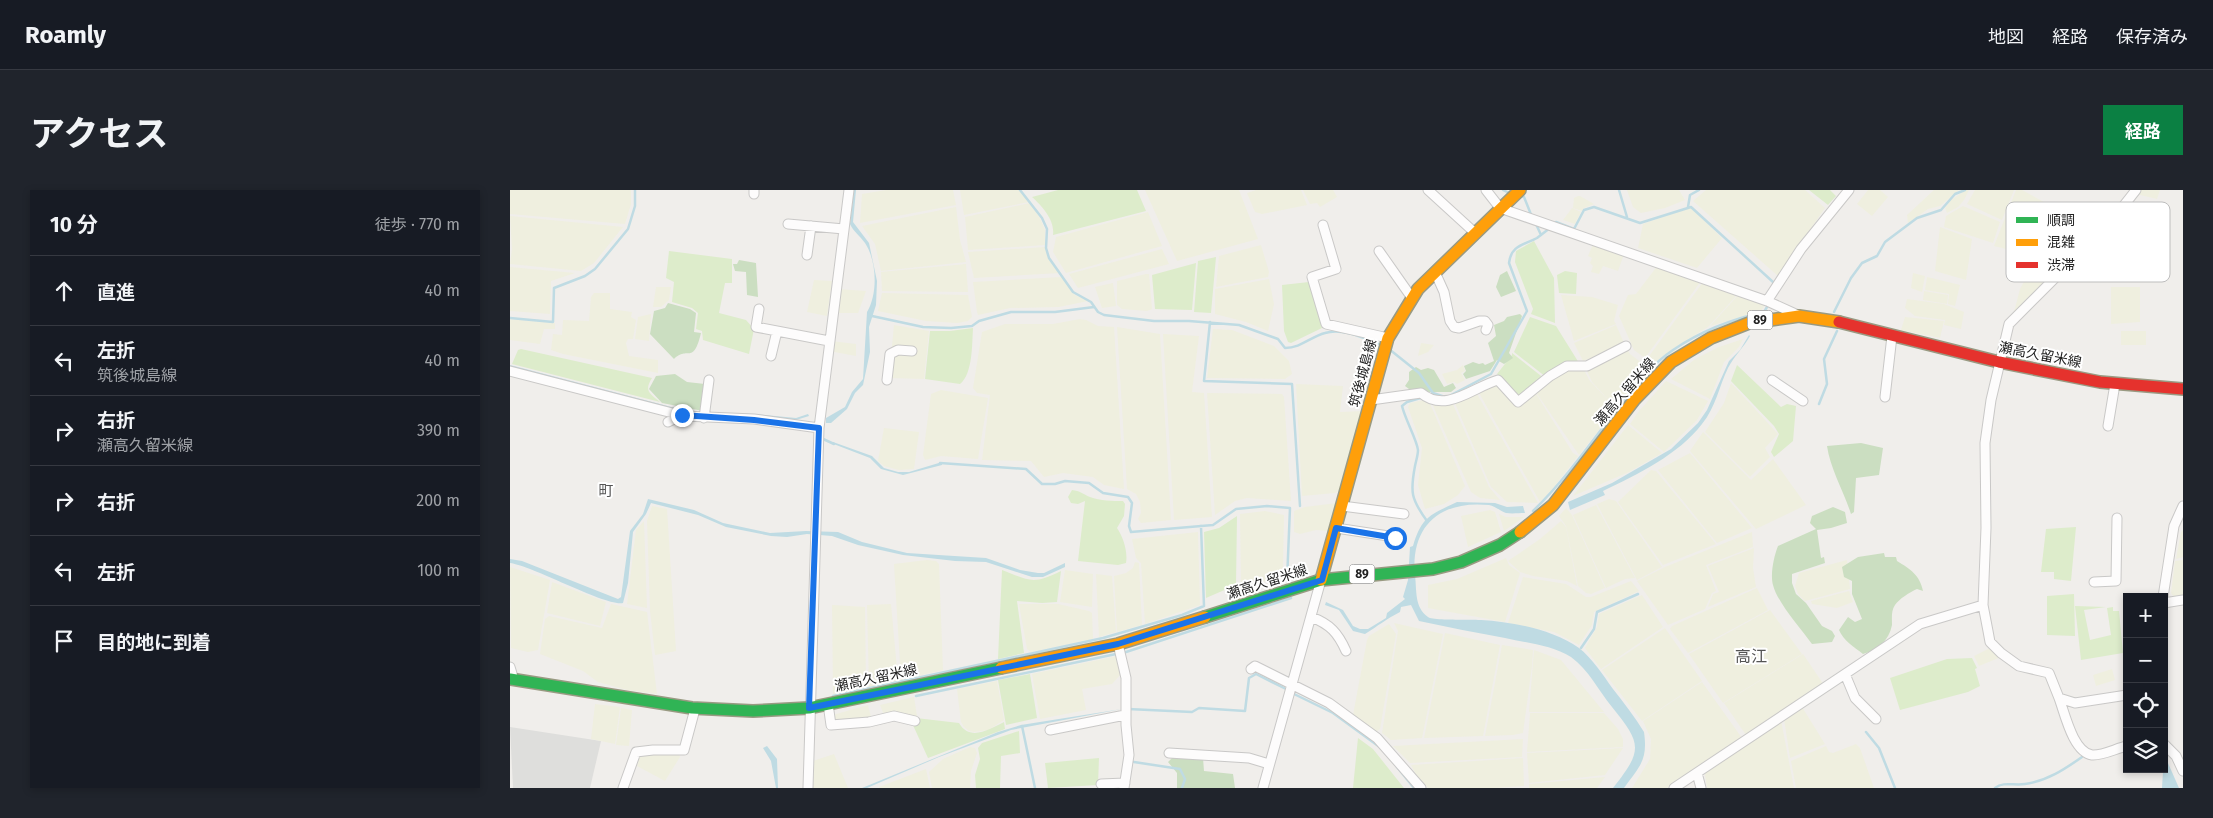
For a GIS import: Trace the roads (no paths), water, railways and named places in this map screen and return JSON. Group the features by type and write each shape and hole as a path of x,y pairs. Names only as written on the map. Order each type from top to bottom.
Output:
{"main road":[{"name":"筑後城島線","path":"1322,580 1388,338 1412,298 1435,272 1474,232 1520,190"},
{"name":"瀬高久留米線","path":"512,679 695,709 753,711 809,708 1118,644 1322,580 1425,569 1461,562 1500,545 1527,528 1554,505 1635,399 1671,362 1711,338 1750,322 1799,316 1827,319 1999,362 2115,384 2183,389"}],"street":[{"path":"808,788 819,428 849,190"},
{"path":"1428,190 1474,232"},
{"path":"1486,190 1500,208 1767,301 1799,316"},
{"path":"1767,301 1801,249 1849,190"},
{"path":"2127,202 2136,190"},
{"path":"788,224 844,229"},
{"path":"1323,225 1336,269 1312,277 1326,324 1388,338"},
{"path":"807,255 811,226"},
{"path":"1379,251 1412,298"},
{"path":"1435,272 1444,292 1450,321 1454,326 1459,328 1479,321 1485,321 1488,325 1486,330"},
{"path":"2051,282 2009,324 1999,362 1985,443 1986,528 1983,605 1990,642 2019,666 2049,673 2076,744 2083,751 2093,755 2123,747"},
{"path":"759,309 756,328 829,342"},
{"path":"770,356 777,331"},
{"path":"1885,397 1892,336"},
{"path":"1371,400 1421,393 1426,398 1451,401 1498,380 1518,402 1550,376 1567,366 1587,366 1626,346"},
{"path":"887,380 890,354 898,350 912,351"},
{"path":"510,371 682,415 754,420 819,428"},
{"path":"704,418 709,380"},
{"path":"1772,380 1803,400"},
{"path":"2108,426 2115,384"},
{"path":"668,422 682,415"},
{"path":"1342,506 1404,514"},
{"path":"2164,593 2174,526 2183,506"},
{"path":"2094,582 2116,581 2117,518"},
{"path":"1336,528 1395,538"},
{"path":"1262,788 1322,580"},
{"path":"2168,602 2183,600"},
{"path":"1674,788 1920,624 1983,605"},
{"path":"1311,617 1321,621 1339,635 1346,651"},
{"path":"1100,784 1124,786 1129,756 1125,715 1126,678 1118,644"},
{"path":"1251,669 1255,666 1329,703 1377,738 1421,788"},
{"path":"510,667 512,679"},
{"path":"1845,674 1855,698 1876,719"},
{"path":"2059,698 2075,703 2123,696"},
{"path":"828,704 831,725 869,722 894,716 915,721"},
{"path":"623,788 636,752 684,750 695,709"},
{"path":"1050,730 1125,715"},
{"path":"2168,748 2176,756 2183,771"},
{"path":"1169,753 1249,758 1269,764"},
{"path":"1697,773 1702,788"}],"water":[{"path":"854,190 856,190 853,222 869,243 877,281 876,305 869,327 870,352 863,385 855,393 847,409 831,423 826,423 826,418 845,407 852,392 863,379 867,312 873,296 875,278 872,259 865,243 850,224"},
{"path":"1749,335 1748,340 1728,368 1711,411 1692,435 1657,463 1603,491 1605,495 1570,510 1568,502 1612,483 1671,449 1698,423 1707,410 1729,361 1740,350"},
{"path":"510,365 683,410 698,412 684,412 511,368"},
{"path":"710,413 755,414 796,418 808,414 809,416 796,420"},
{"path":"833,442 872,456 884,468 898,472 909,472 942,462 942,465 903,475 881,469 870,458 831,443"},
{"path":"648,499 694,510 723,523 770,533 838,532 862,542 907,553 986,558 1020,570 1038,573 1044,573 1065,563 1065,567 1043,577 1032,577 986,562 955,561 903,555 858,545 832,536 807,534 787,537 771,536 726,527 698,515 651,503 646,514 633,532 628,583 623,603 614,603 602,599 535,571 510,563 510,559 522,561 618,599 621,597 630,531 643,514"},
{"path":"1457,502 1495,503 1507,507 1523,506 1525,513 1506,513 1489,505 1472,505 1456,507 1443,512 1432,520 1423,530 1415,558 1416,592 1420,608 1431,618 1493,621 1545,631 1568,641 1584,652 1644,732 1645,749 1642,762 1624,788 1613,788 1630,765 1635,747 1633,739 1629,730 1588,674 1571,657 1539,645 1419,621 1411,605 1401,607 1400,612 1365,634 1353,631 1339,610 1325,605 1326,602 1343,610 1353,626 1360,629 1368,629 1386,618 1387,613 1405,599 1403,597 1408,580 1410,547 1413,546 1420,528 1428,518"},
{"path":"1122,709 1011,730 939,757 867,788 862,788 998,732 1021,725"},
{"path":"767,746 777,759 778,788 776,788 771,761 763,748"},
{"path":"2168,763 2179,788 2162,788 2163,773 2168,773"}],"waterway":[{"path":"510,318 553,322 554,288 585,276 595,269 628,229 635,206 635,190"},
{"path":"1020,190 1042,218 1047,229 1046,248 1049,258 1073,292 1091,302 1098,312 1104,315 1154,321 1189,321 1239,325 1278,339 1285,348 1291,348 1320,335 1332,332 1354,334 1382,345"},
{"path":"1503,190 1511,194"},
{"path":"1619,190 1627,217"},
{"path":"1688,207 1690,195 1699,190"},
{"path":"1834,312 1851,278 1862,263 1877,256 1885,242 1917,218 1941,210 1955,194 1965,190"},
{"path":"1521,196 1524,197 1532,217"},
{"path":"1554,224 1556,222 1574,229 1584,210 1594,207 1640,223 1691,207 1773,282"},
{"path":"1536,224 1541,235"},
{"path":"1451,395 1491,374 1527,311 1509,263 1512,252 1519,246 1537,238 1550,228"},
{"path":"872,316 923,327 951,328 972,326 979,321 1011,312 1055,312 1094,307"},
{"path":"1533,511 1585,452 1648,371 1664,356 1706,331 1740,318 1764,312 1767,307"},
{"path":"1210,322 1204,381 1292,384 1300,506"},
{"path":"1819,404 1827,384 1824,359 1837,331"},
{"path":"1389,349 1419,373 1433,393 1429,395"},
{"path":"1433,393 1445,397"},
{"path":"1424,397 1407,402 1402,406 1418,450 1412,489 1413,495 1427,521"},
{"path":"821,438 834,444"},
{"path":"940,463 1026,469 1042,484 1055,484 1065,481 1089,483 1103,493 1128,497 1132,503 1129,526 1131,532 1213,525 1236,509 1267,506 1290,508 1287,581"},
{"path":"833,696 1103,638 1182,615 1204,606 1201,526"},
{"path":"1581,648 1594,629 1597,612 1638,594"},
{"path":"1123,653 1291,598"},
{"path":"916,696 1116,654"},
{"path":"1128,709 1192,712 1199,708 1245,711 1249,678 1256,674 1288,690"},
{"path":"1292,693 1333,713 1381,748"},
{"path":"1022,726 1035,788"},
{"path":"1866,732 1879,748 1895,788"},
{"path":"1995,788 2006,784 2025,784 2041,780 2062,770 2082,757"},
{"path":"1134,762 1180,769 1185,779 1182,788"},
{"path":"1397,767 1414,788"}],"district":[{"name":"町","path":"606,491"},
{"name":"高江","path":"1751,656"}]}
